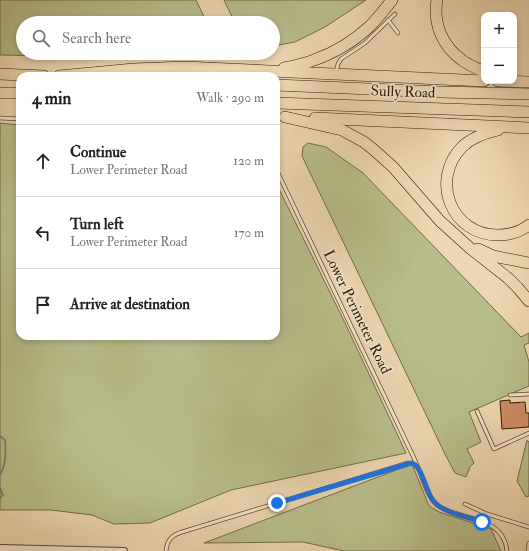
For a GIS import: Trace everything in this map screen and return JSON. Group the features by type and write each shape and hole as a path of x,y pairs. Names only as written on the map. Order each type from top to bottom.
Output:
{"highway":[{"path":"102,72 134,69 178,68 272,72 312,61 336,51 370,26 392,0"},
{"path":"437,0 437,23 445,43 460,59 481,70"},
{"path":"280,72 481,81"},
{"path":"0,74 16,75"},
{"path":"517,80 529,82"},
{"path":"517,82 529,82"},
{"name":"Sully Road","path":"280,85 529,94"},
{"path":"0,93 16,94"},
{"name":"Sully Road","path":"280,102 529,112"},
{"path":"281,117 529,128"},
{"path":"281,117 342,130 364,142 393,167 429,210 453,234 508,278 529,301"},
{"path":"510,127 491,131 477,137 463,146 454,158 451,165 447,178 447,193 457,216 466,225 476,231 488,234 504,235 515,233 529,225"},
{"path":"453,234 493,256 529,264"}],"street":[{"path":"0,548 124,551"}],"lane":[{"path":"335,74 341,59 365,42 395,14"},
{"path":"388,20 398,33"},
{"path":"0,118 16,119"},
{"name":"Lower Perimeter Road","path":"280,177 431,497 435,503 443,509 496,528 504,538 507,545 507,551"},
{"path":"510,395 529,394"},
{"path":"477,411 494,449 529,433"},
{"path":"166,551 171,538 182,532 408,464 413,463 416,466"},
{"path":"465,504 487,514 529,527"},
{"path":"528,551 529,543"}],"green space":[{"path":"0,0 196,0 204,16 16,16 16,55 0,55"},
{"path":"224,0 366,0 325,27 295,42 280,45 280,16 232,16"},
{"path":"0,123 16,125 16,340 280,340 280,191 345,323 406,453 231,490 150,523 114,524 92,515 51,510 0,510"},
{"path":"308,143 326,147 363,173 521,337 529,333 529,343 524,345 529,362 529,386 469,412 481,442 467,449 474,463 470,467 466,477 455,473 444,452 302,156 303,147"},
{"path":"527,440 529,442 529,496 526,497 517,481"},
{"path":"412,464 429,506 439,512 491,529 501,551 344,551 303,542 204,543"}],"building":[{"path":"510,400 510,403 525,402 526,413 529,413 529,427 502,429 500,401"}],"waterway":[{"path":"0,436 5,440 5,458 0,475"},
{"path":"0,488 3,495 0,498"}],"route":[{"path":"277,503 413,463 419,470 432,500 437,505 443,509 482,522"}]}
